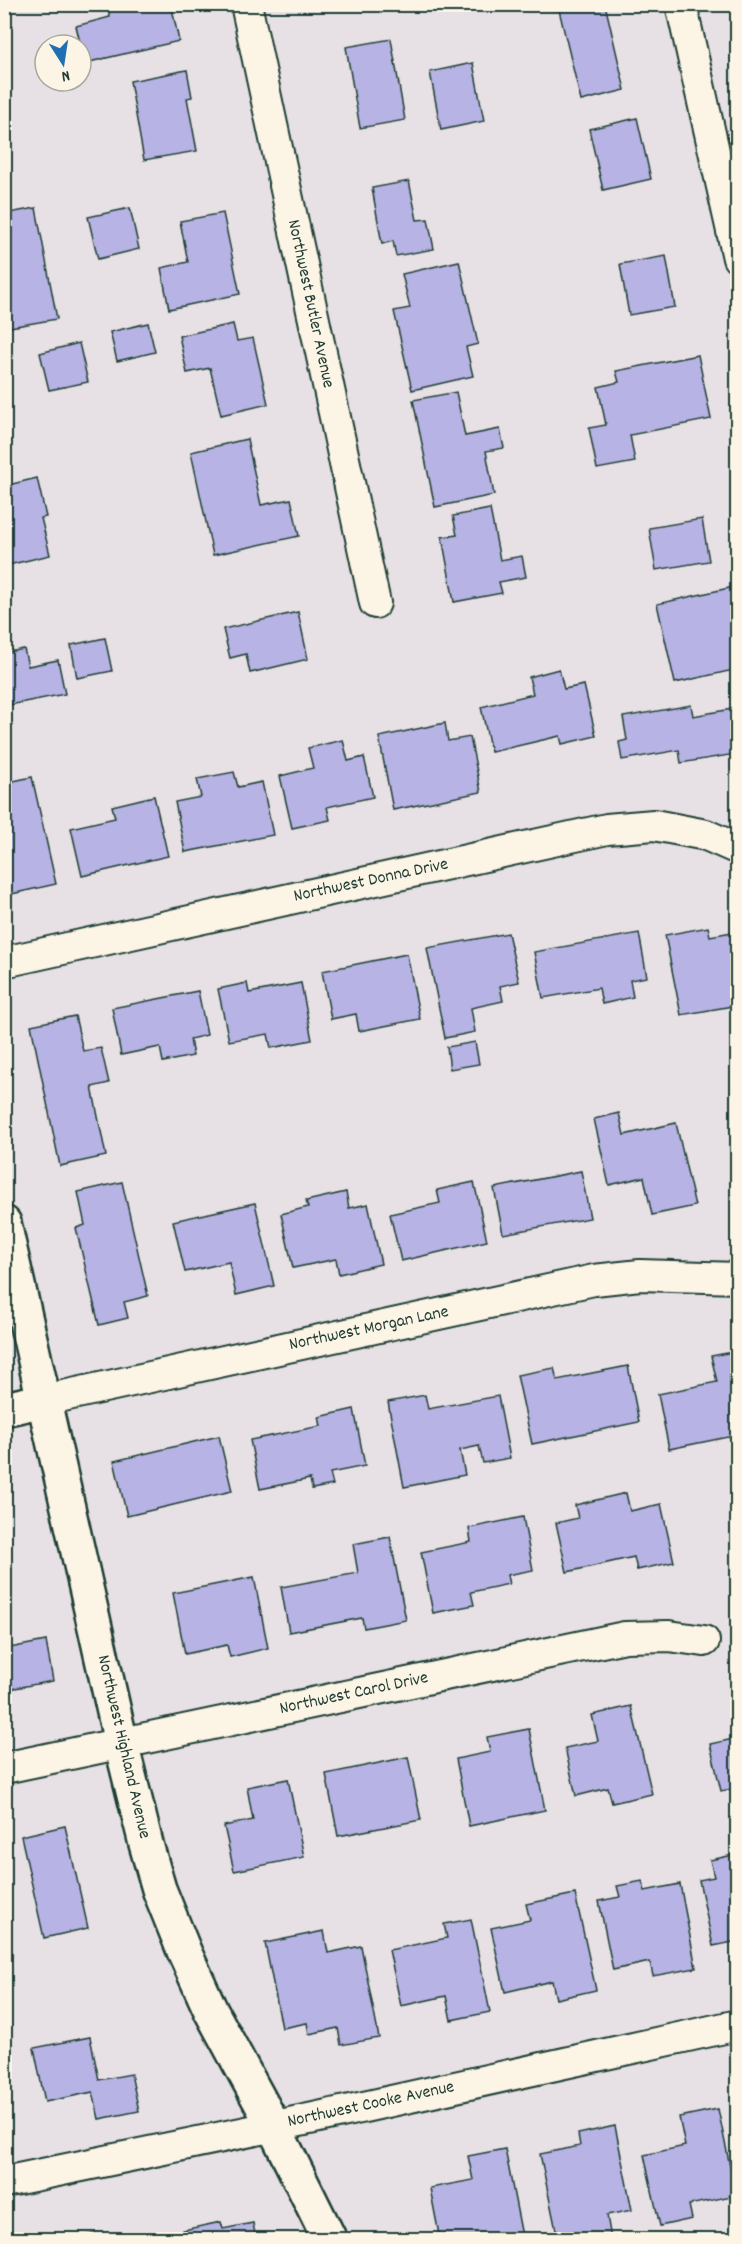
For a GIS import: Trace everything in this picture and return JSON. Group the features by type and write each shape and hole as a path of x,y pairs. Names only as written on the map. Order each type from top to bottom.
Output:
{"main road":[{"name":"Northwest Highland Avenue","path":"4,1223 121,1743 159,1889 211,2011 274,2127 330,2240"},
{"name":"Northwest Morgan Lane","path":"4,1409 45,1400"}],"street":[{"name":"Northwest Butler Avenue","path":"246,4 375,603"},
{"path":"681,4 738,258"},
{"name":"Northwest Donna Drive","path":"4,962 607,829 654,825 706,835 738,849"},
{"name":"Northwest Morgan Lane","path":"45,1400 594,1280 640,1275 738,1278"},
{"name":"Northwest Carol Drive","path":"4,1768 625,1637 669,1636 704,1641"},
{"name":"Northwest Cooke Avenue","path":"4,2182 274,2127 738,2025"}],"building":[{"path":"107,4 171,4 179,41 93,61 93,33 78,33 76,26 110,17"},
{"path":"372,4 408,4 373,11"},
{"path":"562,4 605,4 625,90 581,101 558,6"},
{"path":"391,39 405,120 360,128 346,47"},
{"path":"473,63 484,121 441,130 430,72"},
{"path":"187,70 192,97 187,98 197,151 144,160 130,81"},
{"path":"637,118 651,179 603,190 589,129"},
{"path":"409,181 417,220 428,219 434,249 396,256 393,241 382,244 372,188"},
{"path":"36,208 57,319 4,328 4,214"},
{"path":"130,208 139,249 98,259 88,217"},
{"path":"223,213 240,294 169,309 161,268 188,262 180,221"},
{"path":"666,256 675,307 629,315 620,264"},
{"path":"459,261 478,344 466,347 473,376 412,390 394,311 410,308 402,274"},
{"path":"148,323 155,352 117,361 110,332"},
{"path":"233,324 237,341 253,338 268,404 221,415 210,368 187,373 179,336"},
{"path":"79,343 88,382 49,390 40,353"},
{"path":"698,355 711,419 630,435 635,462 597,469 589,428 606,425 598,387 619,382 616,371"},
{"path":"456,392 465,436 500,429 504,448 486,451 494,495 435,507 413,400"},
{"path":"247,439 261,505 291,499 299,536 213,555 191,452"},
{"path":"37,478 46,517 41,518 50,555 4,566 4,486"},
{"path":"490,509 500,560 522,556 526,577 499,582 502,593 454,602 442,537 457,535 453,516"},
{"path":"702,519 709,561 656,570 649,528"},
{"path":"738,586 738,628 735,629 738,639 738,669 675,683 657,604"},
{"path":"298,612 308,659 250,673 246,654 230,658 223,629"},
{"path":"105,638 112,671 77,678 71,645"},
{"path":"24,649 28,666 58,660 65,694 4,706 4,653"},
{"path":"559,669 564,689 584,685 596,736 562,744 560,736 491,752 481,707 533,694 529,677"},
{"path":"691,705 693,716 738,708 738,766 735,754 681,763 679,750 622,760 619,742 627,740 623,717"},
{"path":"445,723 448,741 470,737 481,792 393,810 379,737"},
{"path":"343,740 348,761 364,757 373,797 327,807 330,820 292,828 280,776 313,768 308,748"},
{"path":"234,772 238,787 262,782 273,835 185,852 175,802 201,797 197,779"},
{"path":"32,777 56,884 7,895 4,886 4,783"},
{"path":"154,796 168,856 82,876 71,828 115,818 112,806"},
{"path":"708,927 710,936 738,931 738,1005 681,1015 665,935"},
{"path":"508,933 519,982 500,986 503,1001 471,1008 475,1032 445,1038 427,948"},
{"path":"639,933 647,977 630,980 633,997 602,1004 599,988 543,998 534,952"},
{"path":"407,954 420,1019 359,1031 356,1014 331,1019 322,971"},
{"path":"247,983 249,993 301,983 312,1040 271,1048 268,1034 229,1041 218,989"},
{"path":"198,991 207,1035 190,1039 193,1056 163,1062 160,1047 121,1055 112,1008"},
{"path":"75,1016 83,1051 101,1048 109,1083 92,1087 106,1156 60,1166 31,1025"},
{"path":"475,1042 479,1064 450,1069 447,1047"},
{"path":"619,1113 624,1135 676,1123 695,1206 652,1215 644,1177 609,1185 594,1119"},
{"path":"581,1171 590,1218 503,1234 494,1188"},
{"path":"122,1182 148,1296 124,1302 128,1318 99,1325 76,1228 85,1225 78,1192"},
{"path":"474,1182 487,1241 401,1261 390,1214 440,1203 437,1190"},
{"path":"346,1192 349,1208 368,1204 381,1264 339,1274 336,1259 293,1268 281,1214 308,1207 306,1201"},
{"path":"255,1203 274,1286 236,1295 229,1262 185,1272 173,1221"},
{"path":"738,1351 738,1435 669,1449 658,1394 717,1382 711,1356"},
{"path":"628,1366 639,1422 532,1444 517,1375 554,1368 557,1380"},
{"path":"425,1395 428,1409 498,1396 510,1458 483,1463 479,1446 460,1450 465,1475 404,1487 388,1402"},
{"path":"354,1409 365,1466 330,1473 333,1485 312,1489 310,1479 260,1489 250,1440 321,1426 319,1417"},
{"path":"219,1436 232,1491 127,1516 114,1461"},
{"path":"626,1493 630,1511 661,1504 674,1562 637,1570 634,1557 567,1572 556,1523 578,1518 575,1505"},
{"path":"523,1517 533,1570 507,1575 509,1584 471,1592 474,1605 433,1613 421,1552 471,1542 469,1528"},
{"path":"390,1537 406,1620 364,1628 362,1618 289,1632 281,1587 358,1573 353,1544"},
{"path":"254,1577 268,1648 230,1657 227,1645 185,1654 173,1593"},
{"path":"46,1641 53,1681 4,1690 4,1649"},
{"path":"631,1706 652,1794 612,1803 608,1788 576,1796 565,1748 598,1741 592,1715"},
{"path":"529,1729 545,1810 469,1826 456,1759 490,1752 487,1737"},
{"path":"738,1738 738,1788 721,1791 710,1744"},
{"path":"408,1757 421,1820 338,1836 326,1774"},
{"path":"288,1779 304,1857 234,1871 224,1826 253,1820 247,1787"},
{"path":"65,1826 88,1928 44,1938 21,1836"},
{"path":"738,1854 738,1941 713,1946 699,1880 714,1877 710,1860"},
{"path":"642,1881 645,1891 680,1884 696,1968 653,1976 650,1962 613,1970 599,1901 620,1897 617,1886"},
{"path":"575,1894 596,1990 556,1999 552,1981 505,1992 491,1928 530,1920 526,1904"},
{"path":"471,1919 490,2012 451,2020 446,1996 401,2006 389,1950 447,1938 444,1924"},
{"path":"324,1931 328,1953 361,1946 379,2038 341,2045 338,2028 309,2034 307,2023 282,2028 265,1943"},
{"path":"90,2037 99,2080 131,2074 139,2111 99,2119 93,2092 45,2102 34,2048"},
{"path":"718,2109 736,2195 689,2205 692,2219 660,2226 644,2155 685,2146 679,2117"},
{"path":"615,2126 632,2210 607,2215 611,2239 558,2240 540,2154 580,2146 578,2134"},
{"path":"505,2149 522,2236 501,2240 440,2240 430,2188 473,2180 468,2156"},
{"path":"221,2222 223,2229 253,2223 256,2240 185,2240 183,2230"},
{"path":"93,2234 94,2240 71,2240"}]}
